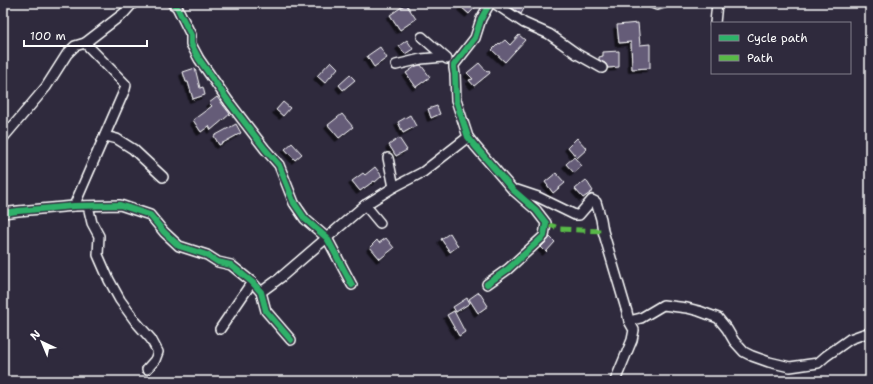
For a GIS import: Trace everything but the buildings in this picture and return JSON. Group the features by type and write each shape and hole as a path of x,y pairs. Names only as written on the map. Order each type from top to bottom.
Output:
{"street":[{"path":"3,138 46,87 66,54 75,46 85,43 124,13 133,3"},
{"path":"172,3 177,7 191,35 191,44 199,59 238,114 279,165 294,203 305,219 327,238 352,285"},
{"path":"488,284 508,269 544,236 546,223 536,210 513,190 468,137 456,100 454,65 475,38 481,19 490,3"},
{"path":"494,3 524,23 549,34 577,54 602,68"},
{"path":"652,3 657,5 664,3"},
{"path":"715,22 717,3"},
{"path":"422,37 444,57 449,60 458,60"},
{"path":"74,206 126,84 85,43"},
{"path":"396,65 421,59 444,57"},
{"path":"105,136 117,139 133,149 162,177"},
{"path":"260,292 280,278 365,205 394,187 423,172 468,137"},
{"path":"388,158 394,187"},
{"path":"513,190 538,197 575,215 579,215 592,200 596,202 603,231 626,306 629,322 634,330 632,340 615,381"},
{"path":"365,205 380,223"},
{"path":"3,213 74,206 120,206 150,216 179,246 207,255 218,262 231,265 252,282 260,292 266,311 291,340"},
{"path":"88,206 92,223 99,236 98,255 109,280 120,300 151,339 158,352 155,360 147,369"},
{"path":"220,329 252,282"},
{"path":"629,322 641,318 663,306 699,311 718,318 734,341 744,352 769,362 790,367 818,363 850,339 864,334 870,334"}],"marked path":[{"path":"546,225 560,229 603,231"}],"cycle path":[{"path":"172,3 177,7 191,35 191,44 199,59 229,102 279,165 294,203 305,219 327,238 352,285"},
{"path":"487,284 508,269 544,236 546,223 536,210 513,190 468,137 456,100 454,65 475,38 481,19 490,3"},
{"path":"3,213 74,206 120,205 150,215 164,232 179,246 207,255 218,262 231,265 252,282 261,292 266,311 291,340"}]}
